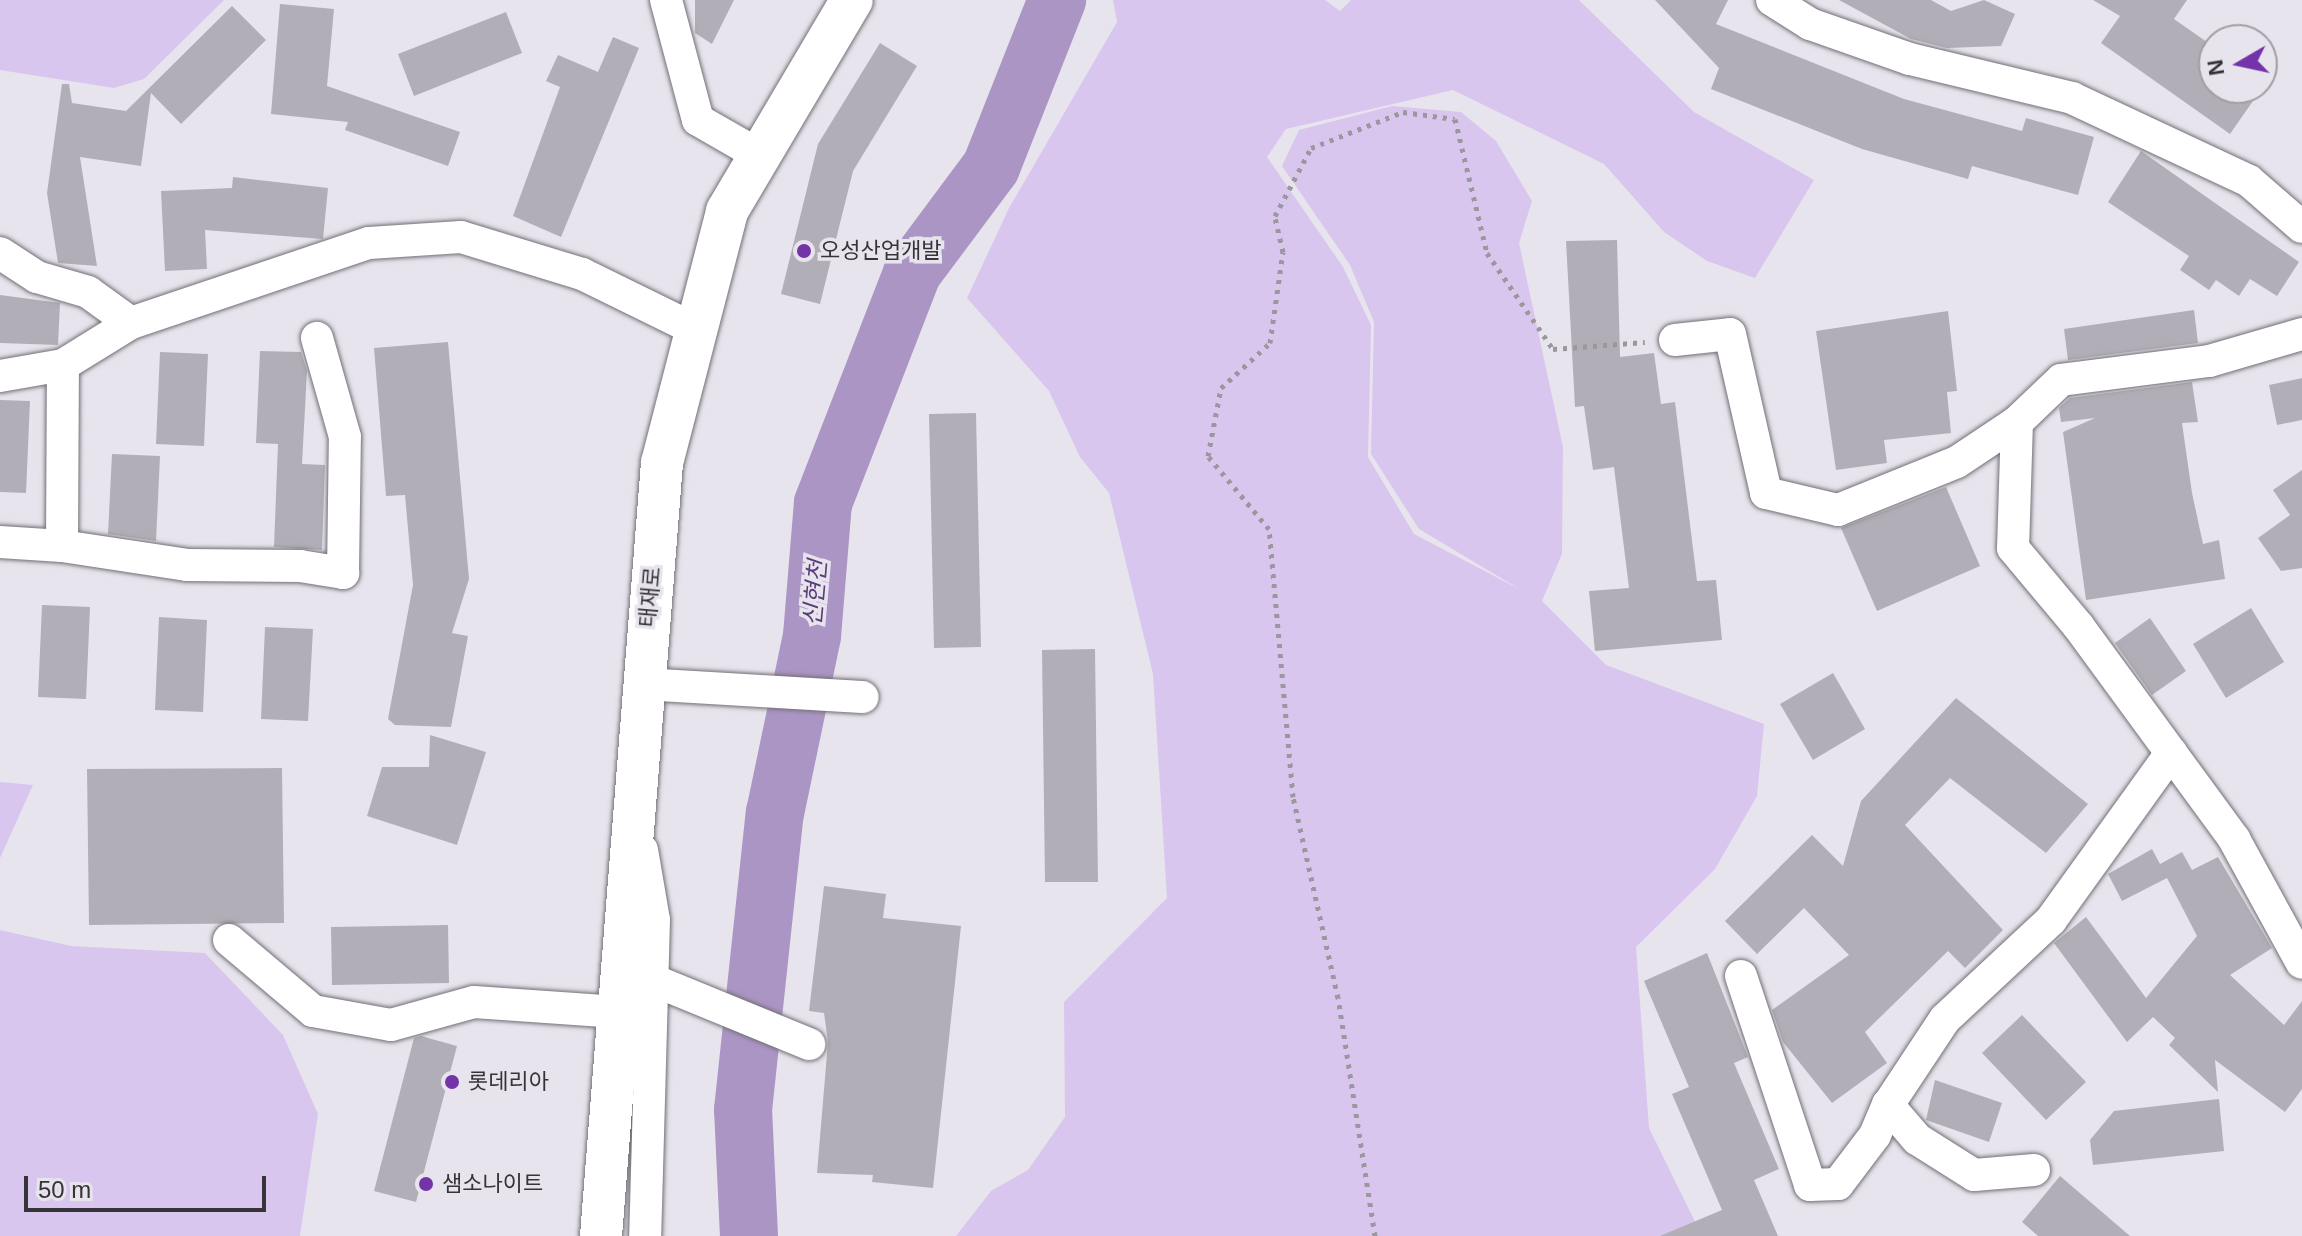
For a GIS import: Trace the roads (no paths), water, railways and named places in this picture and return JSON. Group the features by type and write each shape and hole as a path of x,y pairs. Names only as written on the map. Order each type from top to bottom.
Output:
{"main road":[{"name":"태재로","path":"586,1236 648,459 712,206 829,0"},
{"name":"태재로","path":"601,1236 642,684 662,463 727,211 852,0"},
{"path":"573,1236 589,1185"}],"street":[{"path":"666,0 698,120 745,147"},
{"path":"1772,0 1810,24 1910,59 2072,98 2249,181 2302,227"},
{"path":"0,376 63,365 131,323 369,243 461,237 582,274 682,323"},
{"path":"0,253 37,277 88,292 131,323"},
{"path":"1675,340 1730,334 1766,493 1838,510 1957,462 2017,422 2061,380 2209,361 2302,334"},
{"path":"0,542 62,546 187,565 300,566 343,573 345,437 317,338"},
{"path":"62,546 63,365"},
{"path":"2017,422 2013,548 2234,839 2302,963"},
{"path":"642,684 863,697"},
{"path":"1741,976 1810,1185 1838,1184 1875,1135 1888,1105 1945,1019 2051,920 2171,753"},
{"path":"634,807 654,920 645,1236"},
{"path":"229,940 313,1011 391,1025 474,1002 604,1011"},
{"path":"653,980 809,1044"},
{"path":"1888,1105 1917,1139 1974,1175 2034,1170"}],"waterway":[{"name":"신현천","path":"749,1236 743,1110 775,813 812,636 823,503 912,273 991,167 1057,0"}],"place":[{"name":"오성산업개발","path":"804,251"},
{"name":"롯데리아","path":"452,1082"},
{"name":"샘소나이트","path":"426,1184"}]}
